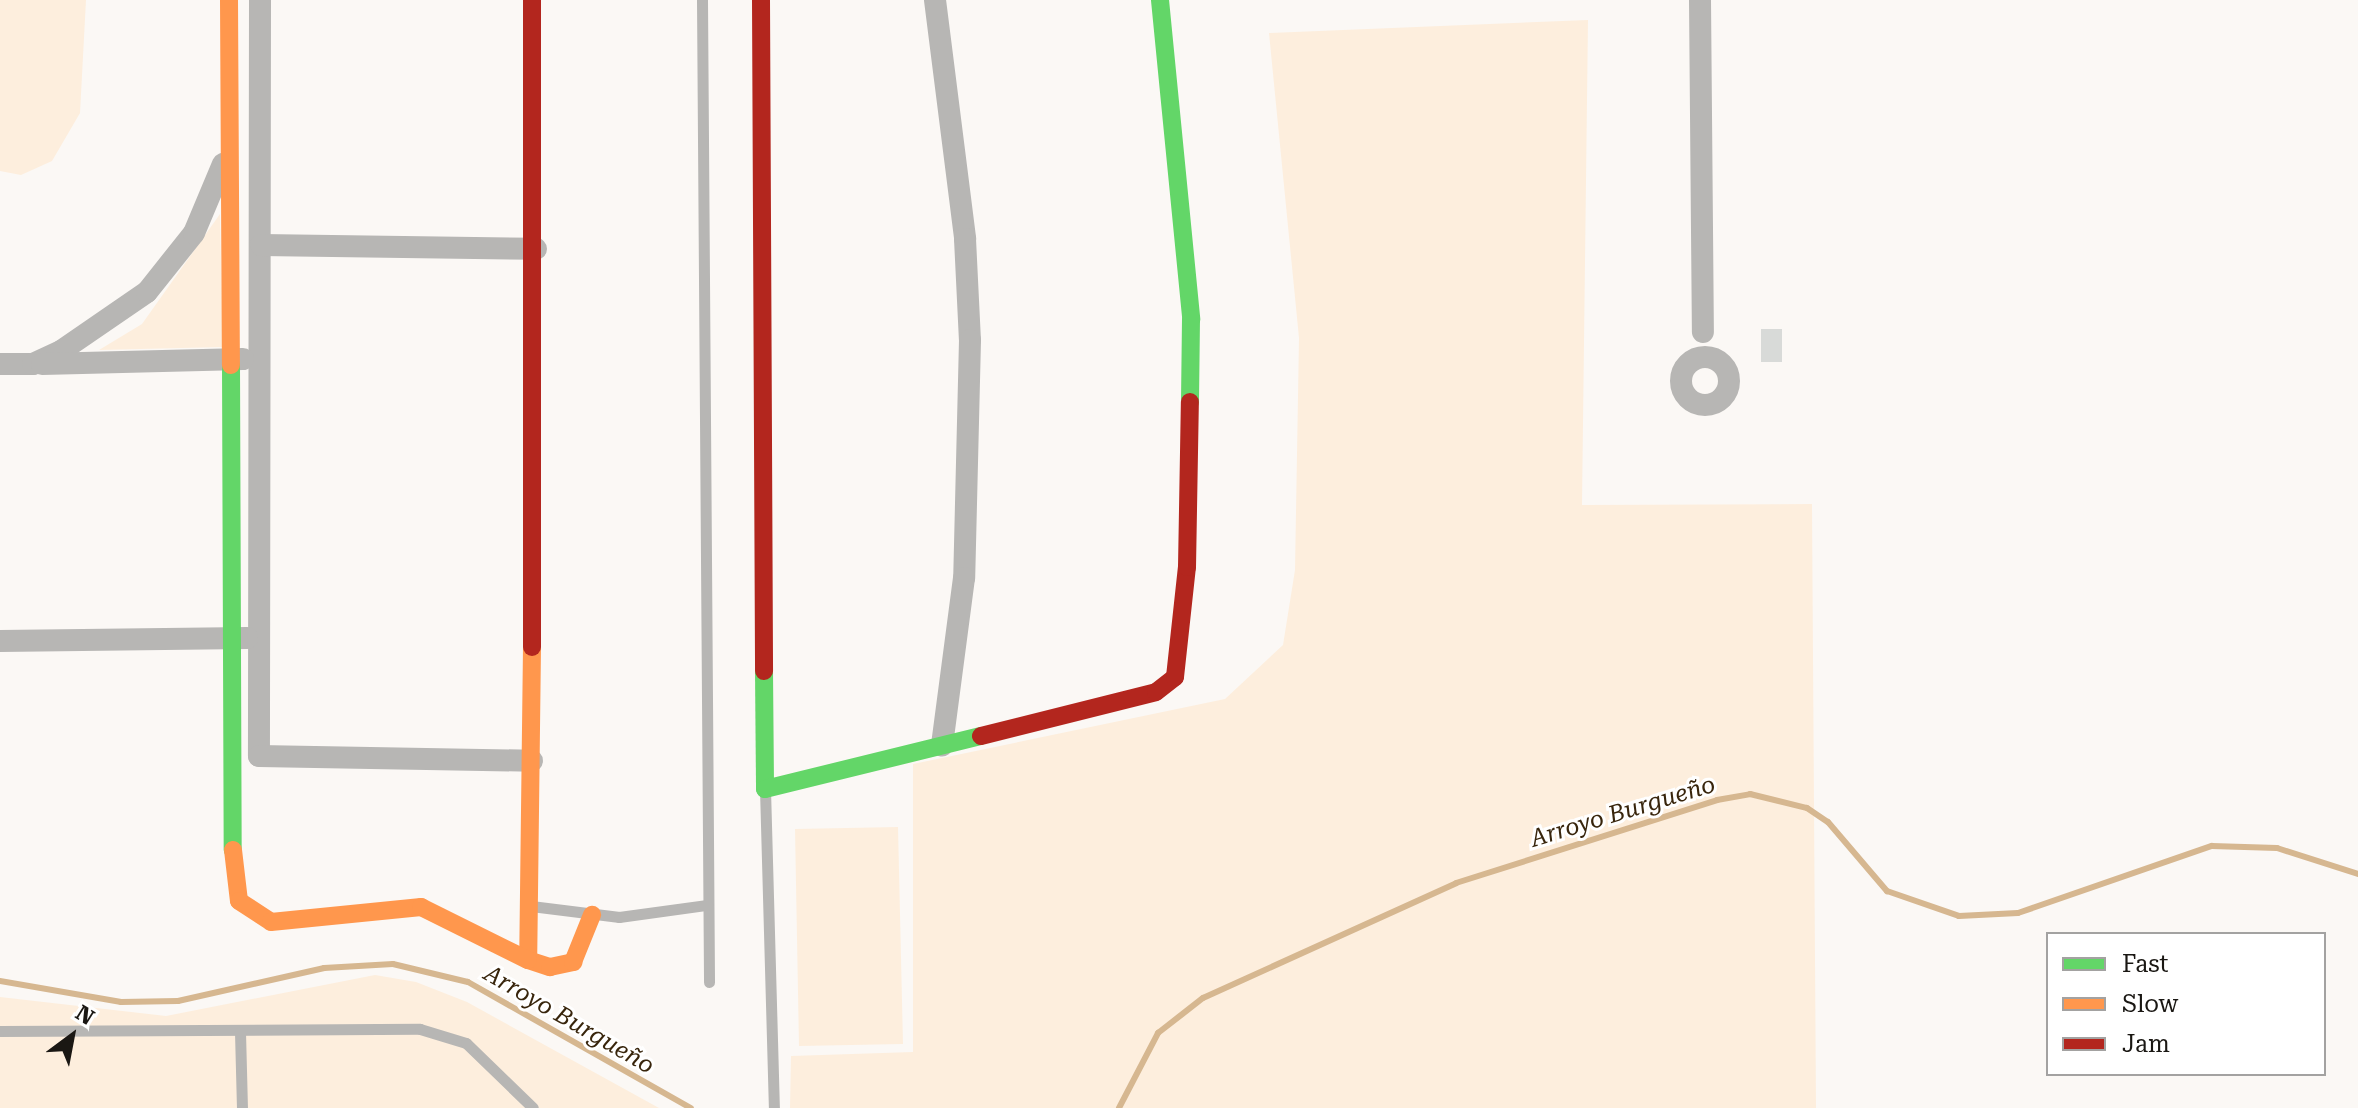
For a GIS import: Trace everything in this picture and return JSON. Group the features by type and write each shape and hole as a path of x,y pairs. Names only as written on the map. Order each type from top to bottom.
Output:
{"street":[{"path":"229,0 228,148 237,638 233,876 239,901 271,922 421,907 528,960 550,967 573,962 588,937 592,915"},
{"path":"260,0 262,637 259,756 532,761"},
{"path":"528,960 536,249 532,0"},
{"path":"761,0 765,789 1156,692 1175,677 1187,567 1191,319 1160,0"},
{"path":"935,0 963,223 970,340 964,578 942,746"},
{"path":"1700,0 1703,332 1681,384 1688,398 1703,405 1718,402 1728,390 1729,374 1703,332"},
{"path":"33,364 127,309 166,271 208,207 228,148"},
{"path":"261,245 536,249"},
{"path":"1689,363 1704,357 1719,361"},
{"path":"0,364 259,359"},
{"path":"0,641 262,637"}],"lane":[{"path":"702,0 709,982"},
{"path":"765,789 774,1108"},
{"path":"530,906 592,915 707,905"},
{"path":"0,1031 445,1033 466,1043 533,1108"},
{"path":"240,1032 242,1108"}],"shaded area":[{"path":"0,0 86,0 80,113 52,161 21,175 0,171"},
{"path":"1588,20 1582,505 1812,504 1816,1108 790,1108 791,1056 913,1052 913,764 1225,699 1283,645 1295,570 1299,338 1269,33"},
{"path":"220,214 223,347 99,350 142,324"},
{"path":"898,827 903,1044 799,1046 795,829"},
{"path":"375,975 416,982 467,1002 659,1108 0,1108 0,997 166,1016"}],"building":[{"path":"1761,329 1782,329 1782,362 1761,362"}],"waterway":[{"name":"Arroyo Burgueño","path":"1119,1108 1158,1033 1203,998 1456,883 1717,800 1750,794 1807,808 1828,822 1887,891 1959,916 2018,913 2212,846 2277,848 2358,874"},
{"name":"Arroyo Burgueño","path":"0,981 121,1002 178,1001 324,968 393,964 468,982 691,1108"}],"traffic: fast":[{"path":"1160,0 1191,319 1190,402"},
{"path":"231,365 233,850"},
{"path":"764,671 765,789 981,736"}],"traffic: slow":[{"path":"229,0 231,365"},
{"path":"532,647 528,960 550,967 573,962 592,915"},
{"path":"233,850 239,901 271,922 421,907 528,960"}],"traffic: jam":[{"path":"532,0 532,647"},
{"path":"761,0 764,671"},
{"path":"981,736 1156,692 1175,677 1187,567 1190,402"}]}
